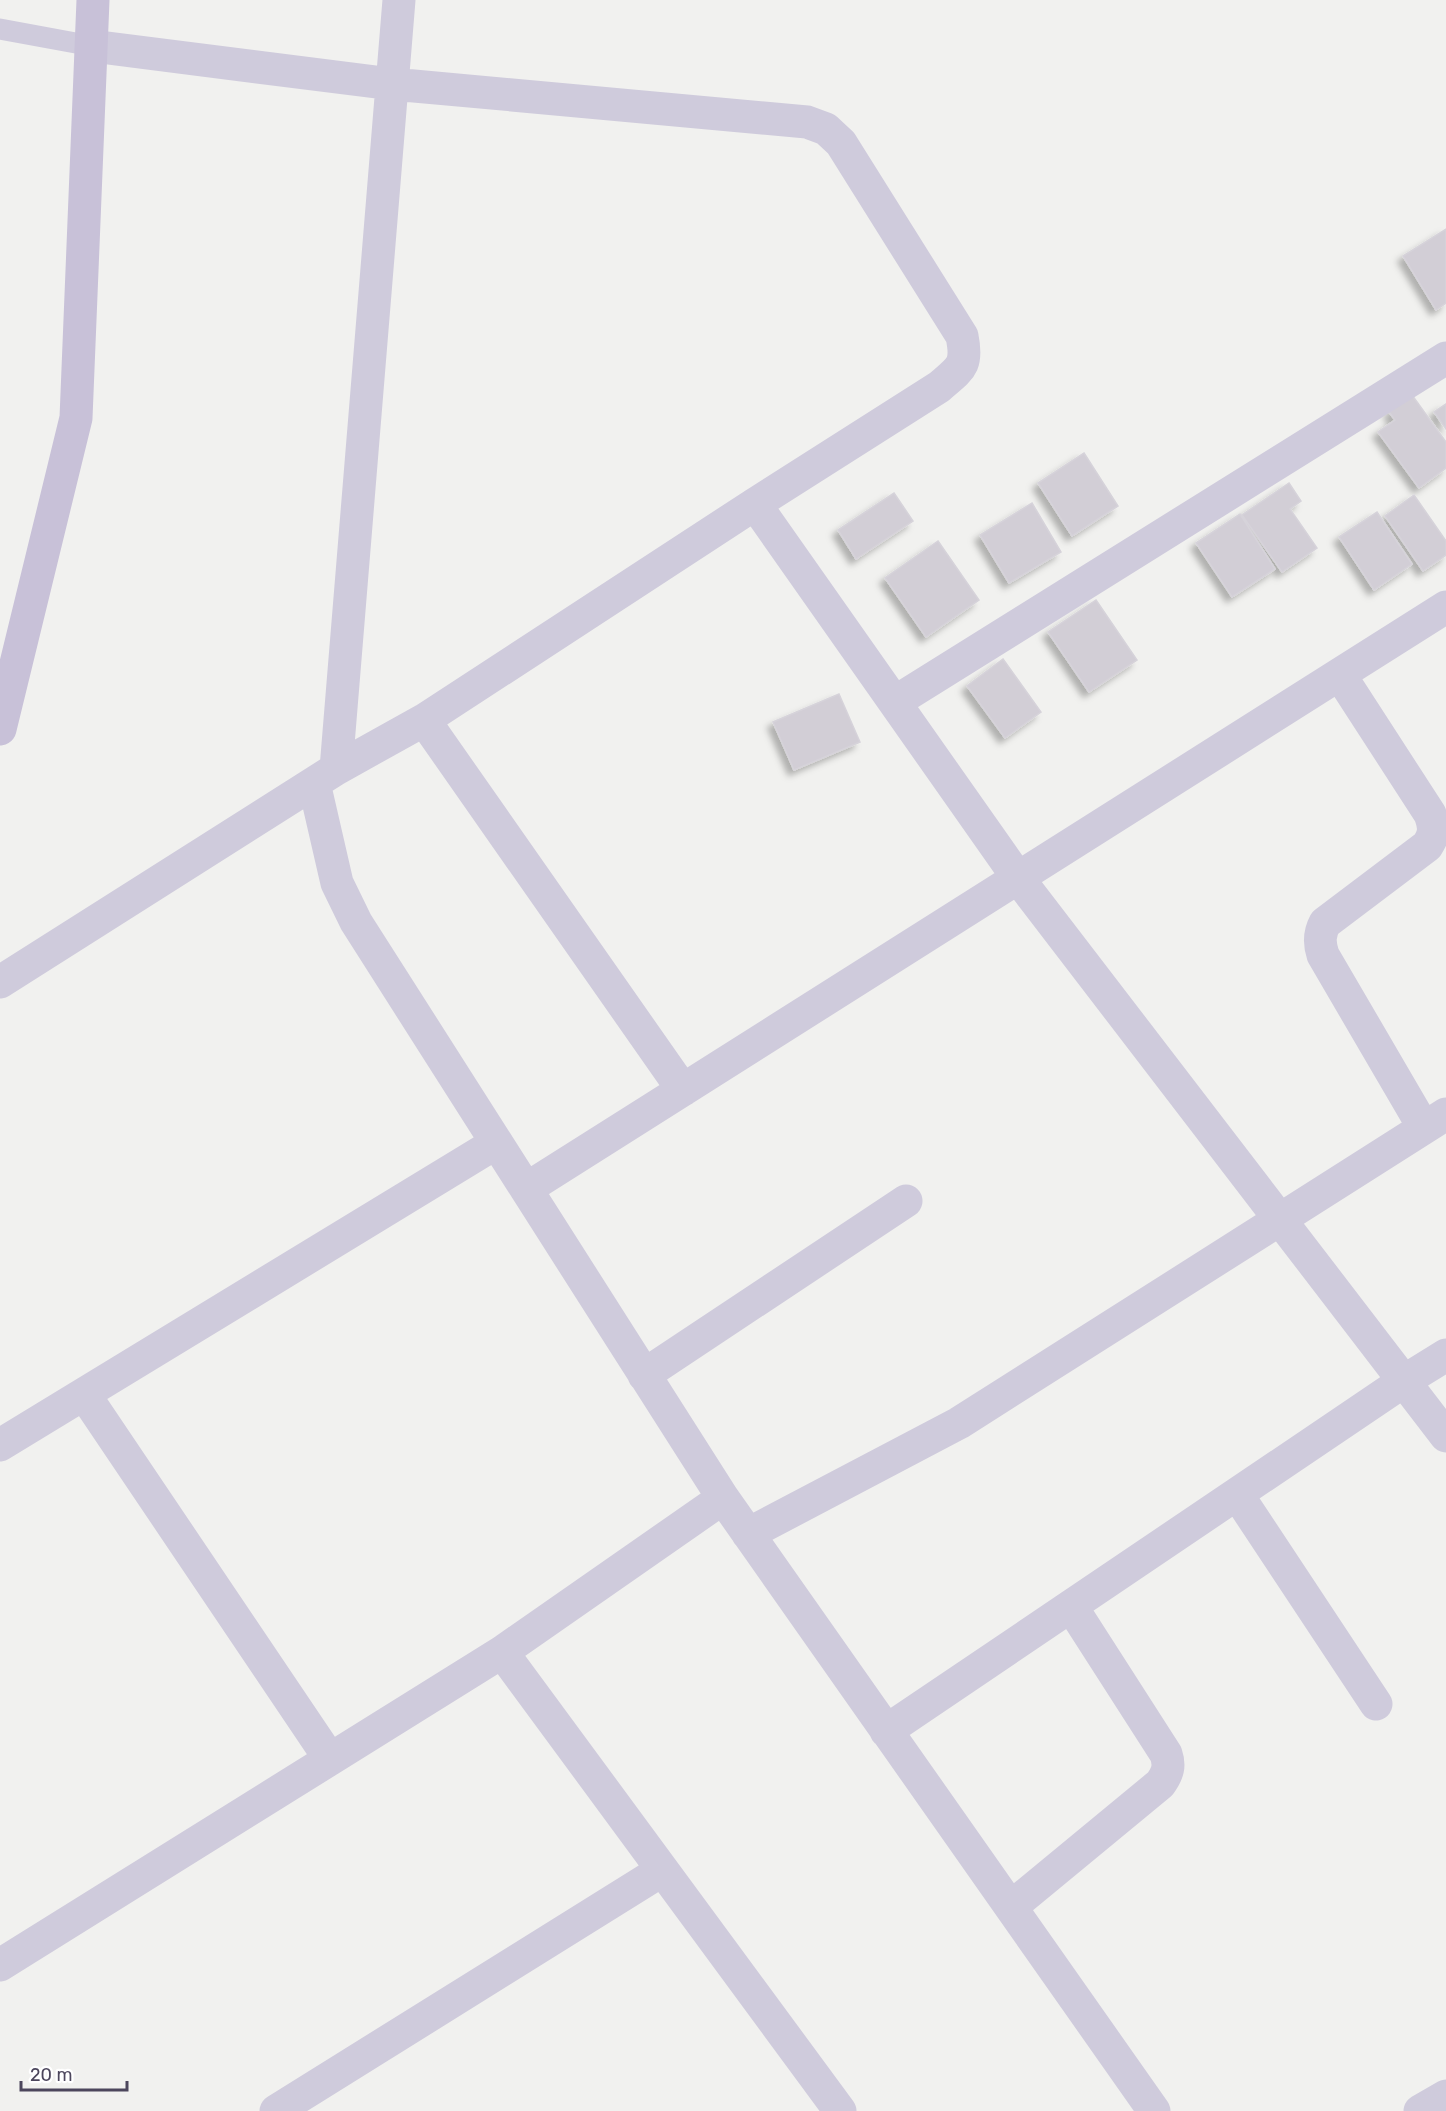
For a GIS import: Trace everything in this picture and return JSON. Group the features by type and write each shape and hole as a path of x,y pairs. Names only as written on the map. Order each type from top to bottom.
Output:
{"street":[{"path":"0,729 76,418 93,0"},
{"path":"399,0 325,776 338,882 345,902 723,1498 1154,2111"},
{"path":"0,982 325,776 424,720 939,387 958,371 966,355 962,336 841,142 826,129 807,122 392,84 92,46"},
{"path":"895,702 1446,358"},
{"path":"755,504 1018,878 1446,1436"},
{"path":"526,1189 1446,607"},
{"path":"748,1534 959,1424 1435,1121 1323,955 1320,944 1320,932 1325,923 1427,846 1434,836 1430,814 1340,675"},
{"path":"424,720 683,1090"},
{"path":"0,1445 496,1143"},
{"path":"644,1375 906,1201"},
{"path":"886,1731 1404,1381 1446,1355"},
{"path":"84,1394 330,1759"},
{"path":"1237,1494 1376,1704"},
{"path":"0,1965 502,1652 723,1498"},
{"path":"1011,1907 1160,1784 1169,1764 1166,1754 1071,1606"},
{"path":"502,1652 840,2111"},
{"path":"276,2111 662,1871"},
{"path":"1420,2111 1446,2096"}],"lane":[{"path":"0,29 92,46"}],"building":[{"path":"1446,229 1446,303 1436,310 1403,256"},
{"path":"1412,395 1446,442 1446,468 1419,488 1378,432 1395,420 1389,412"},
{"path":"1446,404 1446,429 1434,412"},
{"path":"1084,453 1118,506 1072,536 1038,483"},
{"path":"1289,483 1301,501 1290,509 1317,548 1282,572 1242,515"},
{"path":"894,493 913,521 856,559 838,530"},
{"path":"1414,495 1446,541 1446,555 1423,571 1385,516"},
{"path":"1032,503 1061,552 1009,583 980,535"},
{"path":"1377,512 1412,564 1374,590 1339,537"},
{"path":"1240,514 1275,569 1232,597 1196,543"},
{"path":"938,541 979,600 926,637 885,578"},
{"path":"1096,600 1137,660 1089,692 1048,632"},
{"path":"1003,659 1041,712 1005,738 967,686"},
{"path":"839,694 860,742 794,770 773,722"}]}
